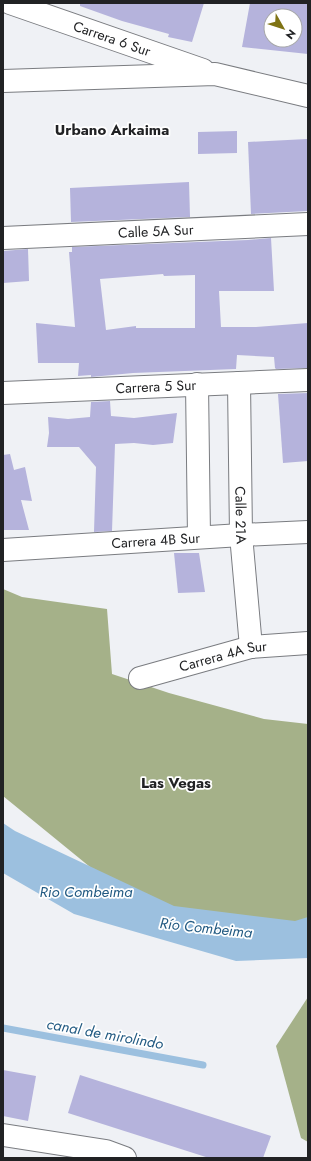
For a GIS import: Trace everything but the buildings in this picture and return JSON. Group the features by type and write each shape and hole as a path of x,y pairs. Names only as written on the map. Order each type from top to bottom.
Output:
{"street":[{"name":"Carrera 6 Sur","path":"10,3 215,74 308,96"},
{"name":"Carrera 6 Sur","path":"3,81 215,74"},
{"name":"Calle 5A Sur","path":"3,238 308,224"},
{"name":"Carrera 5 Sur","path":"3,393 308,380"},
{"name":"Calle 21A","path":"239,383 241,535 251,647"},
{"path":"197,384 199,537"},
{"name":"Carrera 4B Sur","path":"3,550 199,537 308,532"},
{"name":"Carrera 4A Sur","path":"140,678 251,647 308,643"},
{"path":"3,1135 106,1151 125,1158"}],"green space":[{"path":"3,589 22,597 107,609 112,674 169,693 264,719 308,724 308,919 284,927 144,911 3,796"},
{"path":"308,997 308,1142 301,1138 276,1046"}],"water":[{"name":"Rio Combeima","path":"3,823 15,831 174,906 295,921 308,917 308,958 236,961 74,914 3,873"}],"waterway":[{"name":"canal de mirolindo","path":"3,1028 203,1065"}],"district":[{"name":"Urbano Arkaima","path":"112,130"},
{"name":"Las Vegas","path":"176,783"}],"water label":[{"name":"Río Combeima","path":"206,928"}]}
